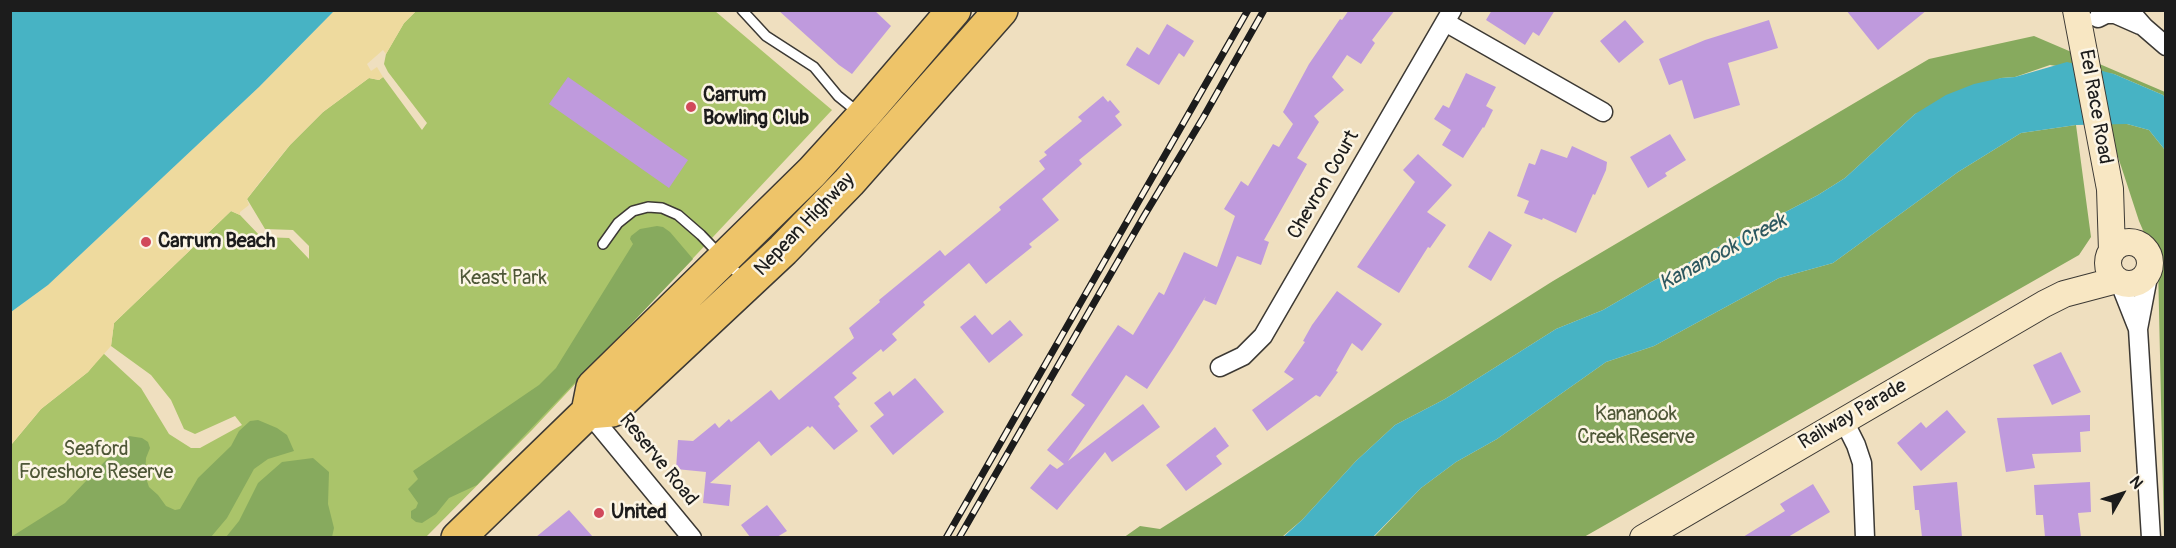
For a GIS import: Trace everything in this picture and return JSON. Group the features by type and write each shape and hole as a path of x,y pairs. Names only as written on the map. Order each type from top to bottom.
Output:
{"highway":[{"name":"Nepean Highway","path":"458,537 588,412 593,387 812,172 954,10"},
{"name":"Nepean Highway","path":"588,412 612,410 783,250 849,182 1001,10"}],"street":[{"name":"Eel Race Road","path":"2129,10 2166,46"},
{"name":"Eel Race Road","path":"2118,280 2109,269 2110,189 2102,151 2089,22 2106,14 2115,14 2124,16 2144,27"},
{"path":"1448,16 1603,112"},
{"name":"Chevron Court","path":"1220,368 1243,356 1263,336 1448,16"},
{"name":"Eel Race Road","path":"2110,189 2148,258"},
{"path":"2111,253 2122,243 2131,242 2139,245 2148,258 2138,329 2151,537"},
{"name":"Railway Parade","path":"1643,537 2064,294 2111,253"},
{"name":"Railway Parade","path":"2064,294 2118,280 2132,284 2140,281 2147,274 2148,258"},
{"path":"2118,280 2138,329"},
{"name":"Reserve Road","path":"588,412 692,537"},
{"path":"1844,421 1856,444 1862,463 1866,537"}],"lane":[{"path":"742,10 766,36 814,67 838,96 863,116"},
{"path":"603,244 618,223 629,213 637,209 653,207 668,210 678,215 701,235 747,284"}],"green space":[{"name":"Keast Park","path":"416,11 715,11 832,110 532,430 426,537 11,538 11,445 41,409 88,372 103,353 141,388 169,434 191,448 200,448 242,425 235,416 195,434 184,429 171,400 151,375 111,346 114,323 231,211 240,215 261,237 289,238 309,259 309,246 293,230 265,229 247,199 290,145 323,112 369,78 379,80 383,77 422,130 427,123 384,64 386,54 404,23"},
{"path":"2034,36 2165,92 2165,98 2163,95 2114,74 2050,65 2015,77 2001,78 1915,114 1845,178 1818,195 1651,282 1603,310 1556,329 1445,399 1395,425 1356,461 1302,520 1282,537 1123,538 1140,526 1160,529 1553,281 1929,59"},
{"path":"2111,124 2127,124 2149,130 2165,150 2165,537 2158,265 2139,221 2114,145"},
{"name":"Kananook Creek Reserve","path":"2076,125 2091,237 2079,255 1584,537 1373,538 1421,488 1456,462 1497,439 1606,362 1654,346 1779,278 1833,263 1958,172 2021,133"},
{"path":"657,226 670,232 693,259 477,485 449,498 436,514 422,523 411,518 411,511 418,503 408,489 418,479 413,471 539,385 556,368 633,244 631,236 640,229"},
{"path":"258,420 287,435 294,451 268,459 254,469 227,518 211,537 11,537 65,503 129,436 142,438 148,442 150,448 146,458 145,475 149,487 166,506 175,510 180,509 198,478 231,446 239,431 250,421"},
{"path":"313,458 329,472 328,504 334,528 332,537 226,537 239,521 258,483 282,462"}],"sand":[{"name":"Carrum Beach","path":"334,11 416,11 404,23 386,54 383,50 367,64 371,71 377,67 383,77 379,80 369,78 323,112 290,145 266,174 247,199 249,205 240,212 240,215 231,211 114,323 111,346 88,372 41,409 11,445 11,312 48,285 259,87"}],"water":[{"path":"11,10 334,11 259,87 48,285 11,312"},
{"name":"Kananook Creek","path":"2067,62 2114,74 2163,95 2165,98 2165,150 2149,130 2127,124 2076,125 2021,133 1958,172 1833,263 1779,278 1654,346 1606,362 1497,439 1456,462 1421,488 1373,537 1282,538 1302,520 1356,461 1395,425 1445,399 1556,329 1603,310 1651,282 1818,195 1845,178 1915,114 1946,95 1974,84 2015,77"}],"building":[{"path":"778,10 874,10 891,26 852,74"},
{"path":"1349,10 1395,10 1372,40 1375,43 1361,64 1347,55 1332,77 1344,90 1314,116 1319,122 1297,158 1307,164 1264,240 1269,242 1261,265 1237,256 1216,305 1204,300 1206,296 1147,389 1126,375 1068,461 1143,404 1160,427 1112,462 1105,452 1057,510 1030,488 1050,464 1057,469 1064,464 1047,450 1085,405 1071,395 1118,325 1133,335 1159,292 1164,295 1184,252 1217,267 1235,216 1224,209 1241,181 1248,186 1273,144 1279,147 1293,124 1283,112 1309,64 1340,19 1342,20"},
{"path":"1492,10 1555,10 1539,36 1533,32 1525,45 1486,20"},
{"path":"1846,10 1927,10 1878,50"},
{"path":"1625,20 1644,42 1619,63 1600,41"},
{"path":"1769,20 1778,48 1728,63 1740,105 1694,119 1682,80 1669,85 1659,59 1705,40"},
{"path":"1167,24 1194,41 1184,57 1179,53 1159,85 1126,65 1137,47 1149,55"},
{"path":"1466,73 1496,87 1486,106 1493,110 1484,128 1463,158 1442,145 1451,130 1434,119 1443,105 1449,108"},
{"path":"568,77 688,160 669,188 549,104"},
{"path":"1103,96 1108,102 1110,100 1120,112 1115,116 1122,125 1079,160 1082,164 1042,199 1059,220 1029,244 1032,247 986,284 969,263 923,302 925,305 892,334 897,340 883,352 881,349 852,373 857,378 834,397 840,404 838,406 858,431 834,450 812,426 810,428 808,426 771,456 759,441 710,483 731,485 729,506 703,503 706,472 676,469 678,440 693,441 715,423 719,428 729,419 731,422 771,390 779,400 854,338 849,328 880,302 879,300 940,250 945,256 1001,210 999,207 1045,169 1039,161 1047,155 1044,152 1082,121 1078,117"},
{"path":"1670,134 1686,160 1665,173 1667,176 1648,188 1630,157"},
{"path":"1572,146 1607,162 1606,170 1576,233 1543,218 1542,220 1524,213 1529,201 1517,196 1529,163 1535,165 1541,149 1567,158"},
{"path":"1418,154 1452,185 1427,212 1446,225 1430,248 1428,247 1399,293 1357,267 1415,182 1403,170"},
{"path":"1489,231 1512,245 1491,281 1468,267"},
{"path":"1337,291 1382,324 1362,351 1352,343 1336,371 1338,372 1320,397 1316,395 1267,431 1252,410 1294,379 1284,372 1305,342 1303,341 1312,325"},
{"path":"975,315 992,335 1010,320 1023,335 989,363 960,327"},
{"path":"2061,352 2081,392 2052,405 2033,365"},
{"path":"915,378 944,412 893,455 870,426 884,415 874,403 890,391 893,396"},
{"path":"1947,410 1966,432 1921,471 1897,443 1921,422 1926,428"},
{"path":"2090,415 2090,431 2080,432 2081,452 2032,454 2035,468 2006,472 1997,418"},
{"path":"1215,427 1229,446 1216,456 1222,464 1186,491 1166,465"},
{"path":"1957,482 1962,537 1922,537 1919,510 1915,510 1913,486"},
{"path":"2090,482 2091,512 2078,513 2081,537 2045,537 2043,515 2036,515 2034,485"},
{"path":"1813,484 1830,512 1788,537 1743,537 1785,511 1780,504"},
{"path":"767,505 787,531 777,537 750,537 741,525"},
{"path":"569,510 593,537 536,537"}],"railway":[{"path":"946,538 1248,10"},
{"path":"959,538 1264,10"}],"place":[{"name":"Carrum Bowling Club","path":"691,107"},
{"name":"Carrum Beach","path":"146,242"},
{"name":"United","path":"599,513"}],"park label":[{"name":"Seaford Foreshore Reserve","path":"96,462"}]}
